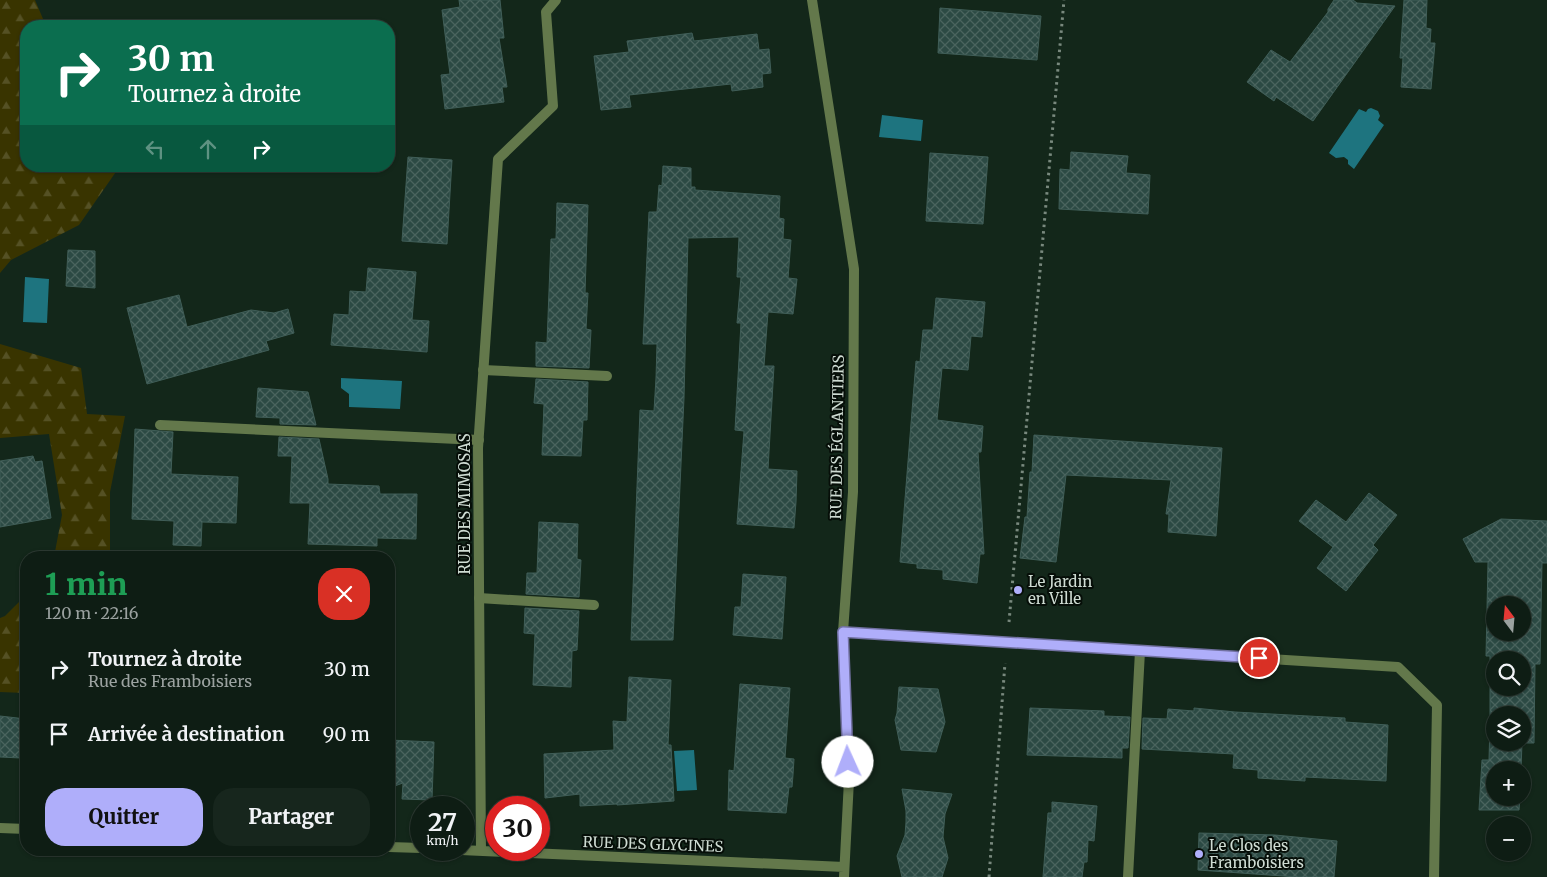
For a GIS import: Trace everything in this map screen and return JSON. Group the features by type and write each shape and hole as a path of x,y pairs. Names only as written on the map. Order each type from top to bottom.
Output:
{"street":[{"name":"RUE DES MIMOSAS","path":"481,851 479,440 498,158 553,106 546,12 556,0"},
{"name":"RUE DES ÉGLANTIERS","path":"812,0 854,269 854,492 843,632 849,780 844,872"},
{"path":"483,370 607,376"},
{"path":"160,425 479,440"},
{"path":"480,598 594,605"},
{"path":"843,632 1398,667 1437,705 1434,877"},
{"path":"1128,877 1140,651"},
{"path":"0,828 20,829"},
{"path":"395,846 410,847"},
{"name":"RUE DES GLYCINES","path":"475,851 844,872"}],"path":[{"path":"989,877 1007,642 1064,0"}],"green space":[{"path":"0,0 35,0 43,20 20,20 20,172 116,172 79,225 11,260 0,273"},
{"path":"0,344 81,368 87,414 125,416 110,492 110,551 55,551 62,515 49,434 0,438"},
{"path":"20,601 20,693 0,692 0,618 5,616"}],"water":[{"path":"1371,108 1378,111 1380,116 1378,120 1384,125 1354,169 1344,157 1336,158 1329,153 1359,109 1366,112"},
{"path":"882,115 923,120 921,141 879,137"},
{"path":"25,277 49,279 47,323 23,322"},
{"path":"341,378 402,381 400,409 349,407 349,394 341,388"},
{"path":"694,750 697,790 677,791 674,751"}],"building":[{"path":"459,0 500,0 504,38 499,38 507,87 502,87 504,102 445,109 441,75 450,74 442,10 460,7"},
{"path":"1334,0 1353,0 1357,3 1395,6 1313,121 1276,97 1274,101 1247,82 1271,50 1290,62 1328,12"},
{"path":"1404,0 1427,0 1426,28 1431,29 1430,43 1435,43 1431,89 1401,87 1403,58 1400,58"},
{"path":"940,8 1041,16 1037,60 938,53"},
{"path":"692,33 694,41 757,34 759,50 769,49 771,73 762,74 763,87 732,91 731,84 629,95 631,107 601,110 594,56 629,52 627,41"},
{"path":"1071,152 1128,156 1126,173 1150,175 1148,214 1059,209 1060,169 1070,170"},
{"path":"930,153 988,157 983,224 926,221"},
{"path":"408,157 452,160 447,244 402,241"},
{"path":"663,166 691,168 691,187 695,187 695,190 780,196 779,218 784,219 783,239 791,240 788,278 797,279 793,314 768,312 764,366 774,366 768,469 797,471 796,502 794,528 737,524 744,431 735,430 741,323 737,323 741,277 737,277 739,237 688,238 684,398 673,640 631,640 640,410 654,411 656,378 657,344 643,344 649,212 657,212 659,185 662,186"},
{"path":"557,203 588,205 585,293 588,293 586,329 591,330 589,368 536,366 536,342 547,343 551,239 556,239"},
{"path":"68,250 95,251 95,288 66,286"},
{"path":"368,268 416,272 412,320 429,321 427,352 331,345 334,314 349,315 350,291 366,292"},
{"path":"179,295 187,327 251,310 274,313 288,309 294,333 266,341 269,350 147,384 127,308"},
{"path":"936,298 985,302 982,337 971,336 968,370 942,368 937,420 983,426 981,452 978,452 984,554 980,554 977,583 943,579 943,570 917,568 917,564 900,562 916,361 920,362 923,330 933,330"},
{"path":"536,379 588,382 587,420 583,420 581,456 542,455 544,404 534,403"},
{"path":"258,388 308,392 316,425 280,424 280,418 256,417"},
{"path":"135,429 173,432 171,474 238,477 236,523 202,522 201,546 173,545 174,521 132,519"},
{"path":"1034,435 1222,448 1216,536 1168,532 1169,514 1166,514 1171,480 1066,475 1056,562 1020,558 1025,517 1027,517"},
{"path":"279,437 319,439 328,484 379,486 380,494 417,494 416,539 377,538 377,546 308,544 310,503 290,503 292,456 278,456"},
{"path":"33,456 35,462 42,461 51,518 0,527 0,461"},
{"path":"1369,493 1397,515 1373,545 1378,550 1346,591 1317,568 1333,547 1299,521 1316,500 1346,522"},
{"path":"1501,519 1547,521 1547,563 1542,563 1540,664 1535,664 1534,743 1531,743 1531,706 1490,706 1490,696 1531,696 1531,651 1486,651 1486,641 1531,641 1531,596 1487,596 1488,562 1475,562 1463,539"},
{"path":"539,522 578,524 577,559 581,560 579,597 526,594 527,573 537,573"},
{"path":"743,574 786,577 782,639 733,635 735,607 741,607"},
{"path":"525,608 579,611 577,650 572,651 571,687 533,685 535,634 524,633"},
{"path":"629,677 671,680 668,745 671,745 674,801 580,806 580,794 550,797 545,796 544,754 614,750 613,721 627,722"},
{"path":"740,684 790,688 785,758 794,759 792,787 789,787 786,813 728,810 729,770 734,771"},
{"path":"899,687 938,689 945,722 936,752 901,750 895,720"},
{"path":"1030,708 1104,711 1104,716 1130,717 1128,748 1122,748 1122,758 1027,755"},
{"path":"1194,708 1345,718 1345,722 1388,725 1386,781 1305,777 1305,781 1258,778 1258,770 1233,768 1234,754 1142,749 1143,718 1167,719 1168,709 1194,711"},
{"path":"0,716 20,718 20,758 0,757"},
{"path":"395,740 434,742 432,796 410,796 410,799 402,799 403,783 395,786"},
{"path":"1489,751 1522,751 1521,761 1486,761 1486,806 1519,806 1519,810 1479,810 1482,760 1489,760"},
{"path":"902,789 952,794 945,814 943,837 948,858 942,877 902,877 897,856 905,835 906,822"},
{"path":"1052,802 1097,806 1094,841 1088,840 1087,862 1084,862 1082,877 1043,877 1048,813 1052,813"},
{"path":"1199,833 1275,835 1337,841 1334,877 1297,877 1198,870"}],"place":[{"name":"Le Jardin en Ville","path":"1018,590"},
{"name":"Le Clos des Framboisiers","path":"1199,854"}],"route":[{"path":"848,762 843,632 1259,658"}]}
